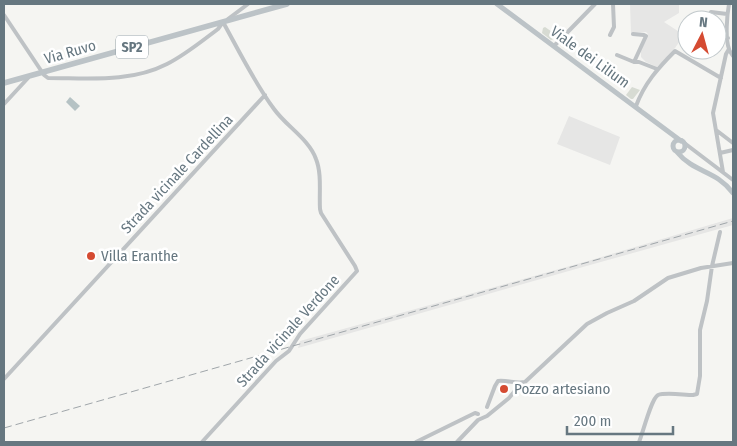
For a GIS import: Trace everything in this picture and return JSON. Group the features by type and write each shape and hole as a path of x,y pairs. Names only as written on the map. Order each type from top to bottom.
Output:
{"main road":[{"name":"Via Ruvo","path":"4,83 287,4"},
{"name":"Viale dei Lilium","path":"497,4 682,142"},
{"name":"Viale dei Lilium","path":"668,131 673,137 673,148 688,164 718,178 733,193"},
{"path":"674,143 676,141 682,142 685,146 685,158 688,164"},
{"path":"677,152 684,149"}],"street":[{"path":"4,15 45,77 112,79 152,70 173,61 218,29 224,22 248,4"},
{"path":"554,46 595,4"},
{"path":"610,35 614,26 613,4"},
{"path":"727,14 729,49 733,56"},
{"name":"Strada vicinale Verdone","path":"202,442 276,361 289,351 300,334 357,271 321,213 319,170 311,149 278,115 265,96 224,22"},
{"path":"633,34 646,36 634,62"},
{"path":"723,172 713,114 726,54 729,49"},
{"path":"636,106 640,94 657,69 675,51 721,78"},
{"path":"617,55 657,69"},
{"path":"4,104 29,76"},
{"name":"Strada vicinale Cardellina","path":"4,379 265,96"},
{"path":"716,130 733,143"},
{"path":"682,142 733,180"},
{"path":"684,149 699,154"},
{"path":"720,153 733,150"},
{"path":"638,442 642,436 654,398 664,394 697,394 700,376 700,330 720,232"},
{"path":"416,442 475,413 478,414 487,408 498,381 525,382 587,324 634,301 668,278 702,268 733,263"},
{"path":"457,442 478,420 509,398 519,383"},
{"path":"487,408 491,412"},
{"path":"478,414 482,418"}],"shaded area":[{"path":"630,4 679,4 677,14 664,22 677,30 677,45 657,67 646,62 641,57 641,51 648,34 646,32 631,33"},
{"path":"545,27 558,36 551,40 542,33"},
{"path":"632,87 640,90 631,99 626,95"},
{"path":"70,97 80,106 75,111 66,102"},
{"path":"569,116 620,137 610,165 557,144"},
{"path":"733,218 733,225 298,348 300,341 588,261"}],"railway":[{"path":"4,428 733,221"}],"place":[{"name":"Villa Eranthe","path":"91,256"},
{"name":"Pozzo artesiano","path":"504,389"}]}
